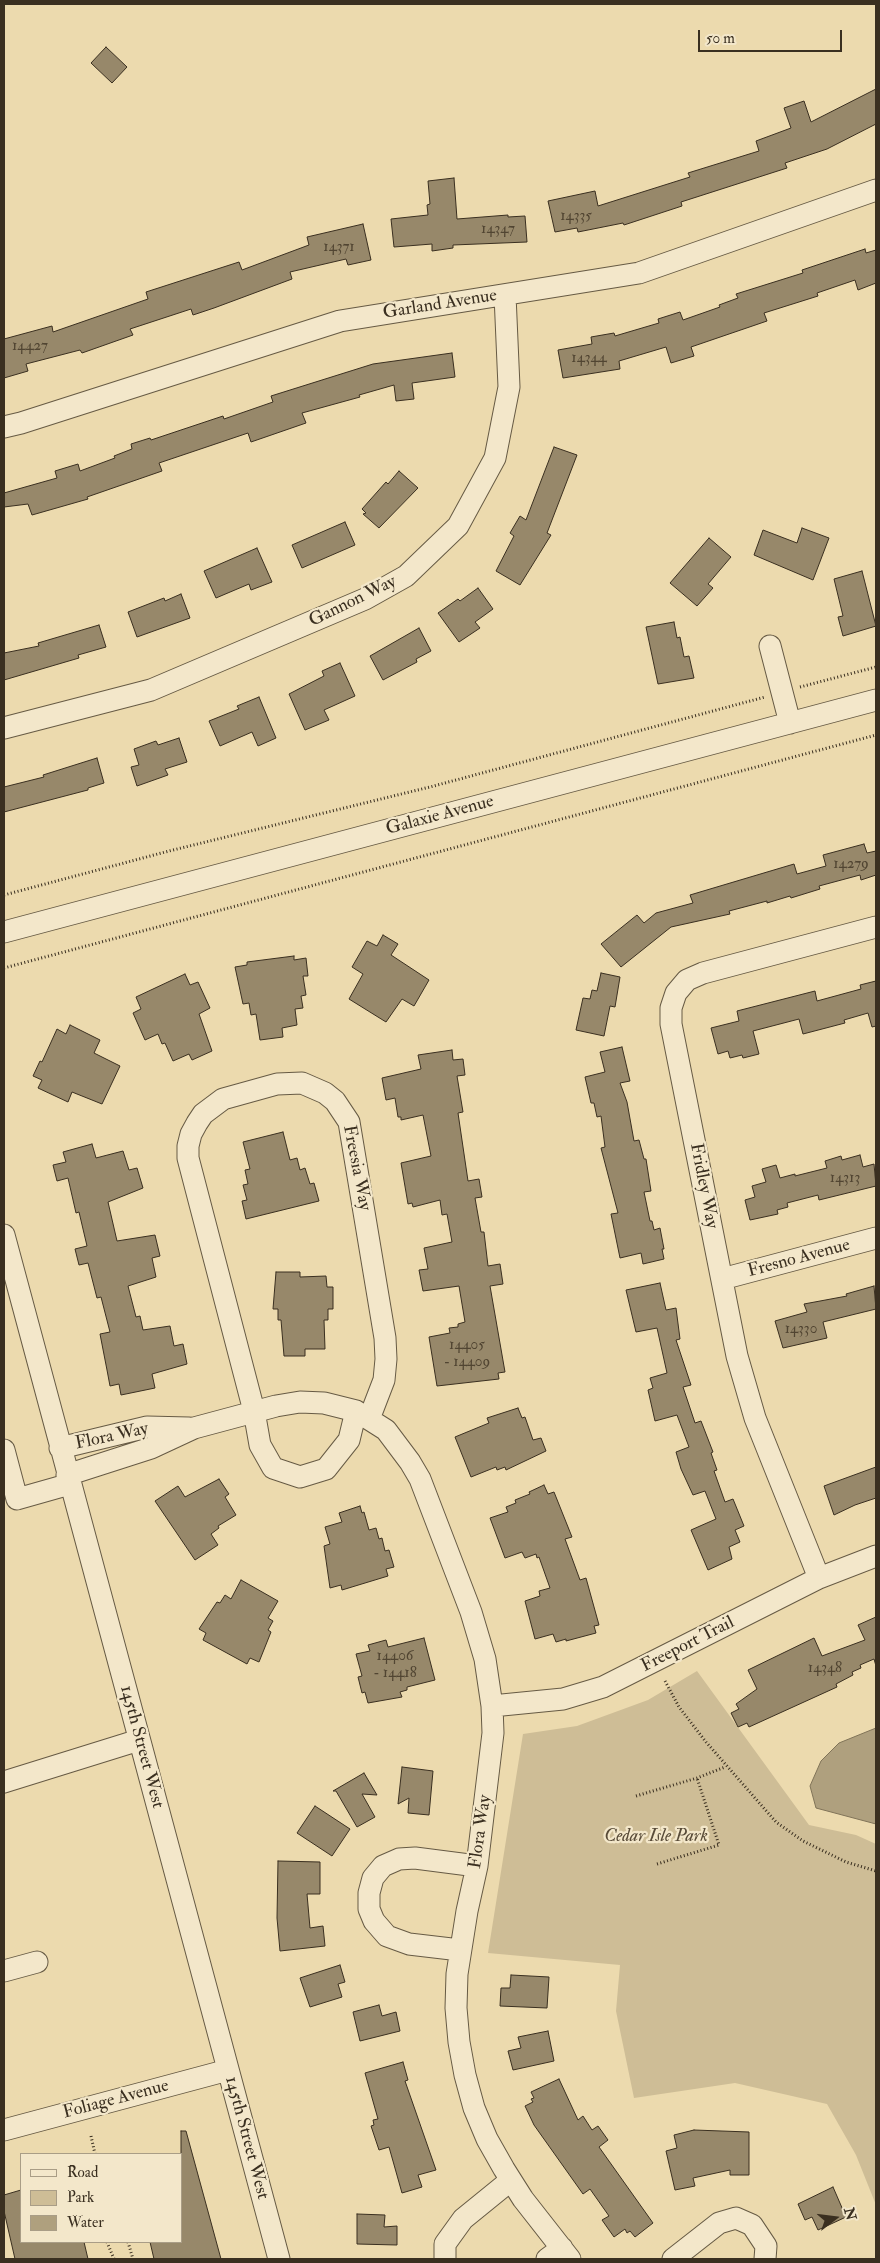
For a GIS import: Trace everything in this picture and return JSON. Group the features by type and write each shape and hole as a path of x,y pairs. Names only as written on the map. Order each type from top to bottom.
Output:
{"street":[{"name":"Garland Avenue","path":"4,427 340,321 639,273 876,190"},
{"name":"Gannon Way","path":"4,728 151,690 365,600 406,576 458,526 495,458 509,387 505,296"},
{"path":"770,646 790,723"},
{"name":"Galaxie Avenue","path":"4,932 876,700"},
{"name":"Fridley Way","path":"819,1578 753,1410 737,1356 671,1024 671,1008 676,993 687,980 703,973 876,927"},
{"name":"Freesia Way","path":"254,1412 190,1170 188,1146 191,1134 203,1114 223,1099 277,1084 302,1083 325,1092 335,1100 348,1122 352,1134 386,1359 384,1380 362,1415"},
{"name":"145th Street West","path":"4,1235 279,2259"},
{"name":"Fresno Avenue","path":"722,1279 876,1238"},
{"name":"Flora Way","path":"4,1450 17,1499 151,1448 194,1428 300,1402 324,1403 362,1415 386,1430 399,1445 420,1479 471,1612 485,1659 492,1706 493,1733 477,1866 460,1950 456,2008 459,2042 465,2075 474,2108 487,2139 560,2256"},
{"path":"254,1412 260,1445 273,1468 300,1477 326,1469 349,1440 362,1415"},
{"name":"Flora Way","path":"60,1448 146,1427 194,1428"},
{"name":"Freeport Trail","path":"492,1706 563,1699 603,1687 819,1578 876,1556"},
{"path":"4,1782 139,1740"},
{"name":"Flora Way","path":"460,1950 409,1944 387,1936 374,1921 369,1909 369,1893 373,1878 383,1866 399,1859 415,1858 477,1866"},
{"path":"4,1971 37,1962"},
{"name":"Foliage Avenue","path":"4,2130 228,2070"},
{"path":"445,2259 444,2244 463,2219 511,2180"},
{"path":"673,2259 719,2223 736,2218 752,2225 766,2246 765,2259"}],"path":[{"path":"4,895 169,851 430,787 876,667"},
{"path":"4,968 876,735"},
{"path":"665,1681 679,1707 726,1767 776,1822 803,1841 846,1862 876,1871"},
{"path":"636,1796 697,1778 726,1767"},
{"path":"657,1864 719,1845 697,1778"},
{"path":"91,2136 95,2153"},
{"path":"107,2243 114,2259"},
{"path":"128,2243 133,2259"}],"green space":[{"name":"Cedar Isle Park","path":"697,1671 809,1825 856,1835 876,1844 876,2205 856,2155 827,2104 735,2083 634,2098 616,2011 620,1965 488,1953 523,1734 577,1726 648,1700"}],"water":[{"path":"876,1728 876,1824 816,1808 810,1786 821,1761 839,1743"}],"building":[{"path":"106,47 127,67 112,83 91,63"},
{"path":"876,89 876,124 827,149 785,163 787,168 681,202 682,206 624,225 623,223 578,232 577,228 555,232 548,201 595,191 598,206 690,177 688,173 759,151 756,141 791,128 784,108 804,101 811,122"},
{"path":"454,178 457,219 508,215 508,217 525,216 527,242 453,245 453,248 432,251 432,244 394,247 391,219 428,215 427,205 430,204 428,181"},
{"path":"363,224 371,260 348,265 346,259 290,272 292,279 214,308 193,315 191,309 130,329 133,335 82,353 80,350 26,364 28,371 4,378 4,339 52,326 53,332 148,299 146,292 239,262 242,270 309,245 307,237"},
{"path":"865,249 866,253 876,250 876,283 858,290 855,280 817,293 818,296 764,313 767,321 691,347 694,356 671,363 666,347 619,361 620,369 563,378 558,350 592,344 591,337 614,333 615,336 659,323 658,319 680,312 683,320 720,307 719,305 738,298 736,294 803,273 802,270"},
{"path":"452,353 455,377 412,383 414,399 396,401 394,385 359,395 360,397 302,413 306,423 251,442 248,433 159,463 162,471 87,497 88,499 32,515 28,504 4,507 4,493 57,478 55,471 78,464 80,471 115,458 114,456 132,449 131,444 150,438 151,440 223,416 224,419 273,402 271,396 373,364"},
{"path":"554,447 577,455 547,533 551,535 520,585 496,571 514,536 510,533 520,516 526,520"},
{"path":"399,471 418,488 379,528 363,514 366,513 362,509 386,482 388,484"},
{"path":"345,522 355,545 302,568 292,545"},
{"path":"802,528 829,538 813,580 754,555 763,530 797,543"},
{"path":"709,538 731,557 708,584 713,588 697,606 670,583"},
{"path":"257,548 272,582 251,590 249,584 216,598 204,571"},
{"path":"862,571 876,626 843,636 838,617 843,616 834,579"},
{"path":"478,588 493,609 475,622 480,628 459,642 438,613"},
{"path":"181,594 190,618 137,637 128,612 164,598 165,601"},
{"path":"674,622 677,638 680,637 684,657 689,656 694,678 658,684 646,627"},
{"path":"99,625 106,647 78,655 79,658 4,680 4,653 39,646 38,643"},
{"path":"419,628 431,651 416,659 417,662 383,680 370,656"},
{"path":"340,663 355,696 324,710 329,720 305,730 289,694 324,676 322,671"},
{"path":"259,697 276,738 258,746 252,732 220,746 209,721 239,709 237,706"},
{"path":"179,738 187,762 165,769 168,775 137,786 131,767 139,765 134,749 156,741 158,745"},
{"path":"97,758 104,783 88,788 88,790 4,812 4,787 44,777 43,775"},
{"path":"864,844 867,853 876,851 876,875 861,880 860,875 819,886 820,889 791,898 790,896 767,903 767,901 729,911 730,914 671,927 621,967 601,944 637,915 644,923 656,913 693,903 690,895 794,864 797,874 826,866 823,855"},
{"path":"383,935 398,944 391,955 429,980 414,1006 402,999 386,1022 349,999 363,974 352,967 367,941 377,946"},
{"path":"294,956 294,960 306,958 308,976 303,976 306,995 301,996 303,1008 295,1009 297,1025 282,1028 283,1037 260,1040 256,1014 251,1015 249,1003 243,1004 235,967 247,965 247,962"},
{"path":"601,973 620,977 615,1007 610,1006 604,1036 576,1030 583,998 590,999 592,990 597,991"},
{"path":"185,974 190,985 198,982 210,1008 199,1014 212,1051 192,1060 189,1054 173,1061 165,1043 162,1044 158,1034 145,1040 133,1013 141,1009 136,997"},
{"path":"876,981 876,1026 872,1027 868,1013 844,1020 845,1023 803,1034 799,1019 753,1031 759,1054 743,1058 742,1055 730,1058 728,1051 718,1054 711,1028 739,1021 737,1011 815,991 817,1001 861,989 860,985"},
{"path":"70,1025 100,1040 94,1053 120,1066 102,1104 72,1092 68,1102 38,1088 42,1080 33,1076 40,1061 42,1062 57,1029 66,1034"},
{"path":"622,1047 630,1081 620,1083 627,1102 634,1141 639,1140 644,1159 646,1159 651,1191 644,1192 650,1221 652,1221 654,1230 660,1228 664,1249 662,1249 664,1259 643,1264 641,1253 620,1258 611,1214 618,1213 601,1148 605,1147 601,1116 597,1117 594,1103 591,1103 585,1077 605,1072 600,1052"},
{"path":"452,1050 453,1060 463,1059 465,1075 457,1076 463,1112 458,1113 468,1181 479,1179 482,1197 475,1198 481,1232 484,1232 488,1266 500,1264 503,1284 490,1286 505,1372 498,1373 499,1379 437,1386 429,1337 450,1333 449,1328 458,1327 458,1324 465,1322 459,1286 423,1291 419,1270 428,1269 424,1248 452,1242 447,1214 442,1215 440,1200 413,1207 412,1203 408,1204 401,1163 431,1156 423,1115 401,1120 401,1117 398,1117 395,1098 386,1100 382,1078 421,1069 418,1055"},
{"path":"283,1132 290,1160 297,1158 300,1170 305,1168 310,1184 314,1183 319,1201 246,1219 242,1201 247,1200 243,1185 248,1184 245,1170 250,1169 243,1142"},
{"path":"92,1144 96,1158 123,1151 129,1170 137,1168 143,1188 108,1202 117,1241 155,1235 160,1256 152,1258 156,1277 128,1286 136,1317 140,1316 143,1330 170,1326 174,1346 183,1344 187,1364 152,1374 155,1388 121,1395 119,1384 110,1386 100,1334 110,1332 101,1297 97,1298 88,1263 79,1265 75,1249 87,1246 79,1212 76,1213 68,1178 57,1181 53,1165 66,1162 63,1152"},
{"path":"860,1155 863,1167 874,1164 876,1186 819,1200 818,1195 787,1203 788,1207 777,1210 778,1214 750,1220 745,1200 755,1197 752,1186 766,1182 762,1169 776,1165 780,1178 795,1174 795,1176 827,1168 825,1161 841,1156 842,1160"},
{"path":"276,1272 300,1272 300,1277 326,1276 327,1287 333,1287 333,1309 328,1309 328,1320 324,1320 325,1349 305,1349 305,1356 284,1356 281,1320 278,1320 278,1309 273,1309"},
{"path":"660,1283 666,1310 676,1308 680,1339 676,1340 691,1385 683,1387 695,1423 701,1421 713,1452 711,1453 717,1470 714,1471 725,1502 733,1499 744,1526 735,1530 740,1542 729,1547 732,1559 708,1570 691,1530 716,1519 705,1491 693,1495 681,1469 676,1452 689,1447 677,1415 655,1421 648,1390 653,1388 650,1378 667,1373 657,1328 636,1332 626,1290"},
{"path":"874,1286 876,1309 823,1322 827,1338 783,1348 775,1321 807,1312 804,1304 847,1296 846,1294"},
{"path":"518,1408 522,1418 525,1417 533,1440 541,1438 546,1451 506,1470 505,1467 497,1470 496,1467 471,1477 455,1437 489,1423 487,1418"},
{"path":"876,1467 876,1498 834,1515 824,1486"},
{"path":"219,1479 229,1494 225,1497 236,1515 218,1526 219,1528 211,1534 218,1545 195,1560 155,1501 178,1486 185,1497"},
{"path":"544,1485 548,1494 554,1492 572,1537 565,1539 580,1580 586,1578 599,1625 594,1626 596,1633 566,1641 566,1639 556,1642 553,1634 535,1639 525,1601 540,1596 539,1591 550,1588 539,1557 537,1558 536,1554 525,1558 522,1552 505,1558 490,1518 508,1512 506,1507 516,1503 515,1500 530,1494 529,1492"},
{"path":"360,1506 362,1513 364,1512 369,1530 376,1528 379,1539 382,1538 385,1551 389,1550 394,1567 386,1569 388,1576 342,1590 341,1585 330,1588 324,1546 330,1544 325,1527 342,1522 339,1513"},
{"path":"241,1580 278,1601 268,1618 273,1621 268,1630 271,1632 259,1662 250,1658 247,1664 203,1640 206,1633 199,1629 217,1602 220,1603 225,1595 231,1599"},
{"path":"876,1617 876,1666 874,1659 860,1665 861,1668 852,1672 853,1675 836,1684 837,1687 749,1727 747,1723 738,1727 731,1713 739,1709 736,1704 757,1689 748,1670 814,1638 822,1656 865,1640 858,1625"},
{"path":"424,1638 435,1680 407,1687 407,1690 400,1692 402,1697 368,1703 365,1692 362,1693 358,1677 362,1676 356,1654 370,1651 368,1645 386,1640 388,1647"},
{"path":"402,1767 433,1771 429,1815 408,1813 409,1798 398,1804"},
{"path":"364,1773 377,1795 362,1794 375,1817 357,1827 336,1791 333,1791"},
{"path":"315,1806 350,1829 332,1856 297,1833"},
{"path":"278,1861 320,1862 320,1894 307,1894 310,1928 323,1926 325,1946 280,1951 277,1918"},
{"path":"340,1965 345,1982 338,1984 342,1997 310,2007 300,1978"},
{"path":"511,1975 549,1977 547,2008 500,2006 501,1988 510,1988"},
{"path":"379,2005 382,2016 396,2012 400,2031 360,2041 353,2012"},
{"path":"548,2031 554,2061 513,2070 508,2051 521,2048 518,2037"},
{"path":"403,2062 408,2080 405,2081 436,2170 418,2175 422,2187 402,2193 389,2147 379,2150 371,2126 374,2125 373,2120 378,2119 365,2073"},
{"path":"559,2079 578,2120 583,2116 592,2130 598,2126 608,2140 599,2147 653,2223 635,2237 630,2231 627,2233 625,2229 614,2237 602,2220 609,2216 590,2189 583,2194 534,2125 525,2106 533,2102 531,2099 534,2098 531,2092"},
{"path":"694,2130 749,2132 749,2175 730,2175 730,2170 693,2178 695,2186 675,2190 666,2151 677,2148 674,2135"},
{"path":"181,2131 186,2131 221,2259 154,2259 150,2243 182,2243"},
{"path":"833,2187 846,2217 818,2230 812,2217 805,2220 798,2204"},
{"path":"20,2190 20,2243 84,2243 88,2259 15,2259 4,2211 4,2195"},
{"path":"357,2214 385,2215 384,2227 397,2226 397,2245 357,2244"}]}
